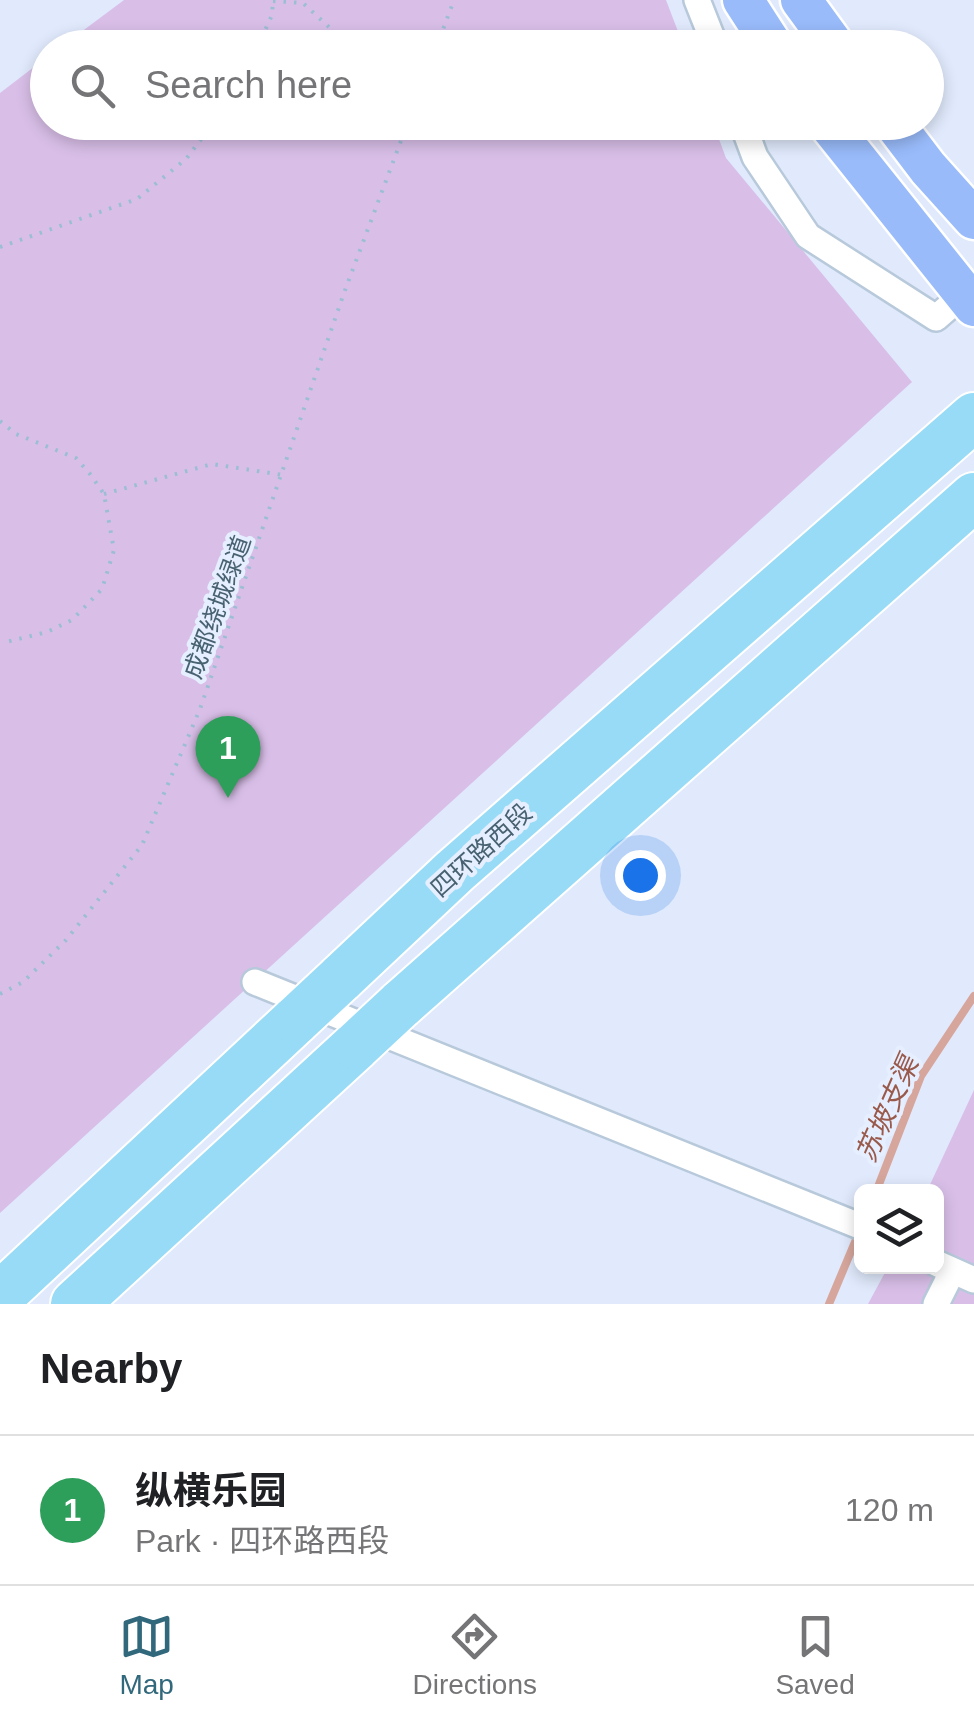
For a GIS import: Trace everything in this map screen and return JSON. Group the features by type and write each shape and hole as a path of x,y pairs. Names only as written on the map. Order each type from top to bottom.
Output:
{"highway":[{"name":"四环路西段","path":"0,1296 456,871 974,417"},
{"path":"76,1304 400,1005 974,497"}],"main road":[{"path":"743,0 762,30"},
{"path":"801,0 823,30"},
{"path":"842,140 971,295"},
{"path":"907,140 974,219"}],"street":[{"path":"696,0 708,30"},
{"path":"749,140 755,157 808,236 936,318 971,295"},
{"path":"254,982 854,1224"},
{"path":"936,1304 954,1272"}],"path":[{"path":"265,30 273,0 302,3 333,30"},
{"path":"443,30 454,0"},
{"path":"0,247 137,199 186,159 200,140"},
{"name":"成都绕城绿道","path":"0,994 23,982 66,940 142,845 200,709 401,140"},
{"path":"0,422 16,434 76,458 104,494 114,550 102,589 72,620 47,632 2,643"},
{"path":"104,494 212,464 282,474"}],"shaded area":[{"path":"124,0 666,0 677,30 84,30"},
{"path":"30,70 30,140 719,140 726,158 912,382 0,1213 0,93"},
{"path":"974,1090 974,1304 868,1304 884,1274 944,1274 944,1184 930,1184"}],"waterway":[{"name":"苏坡支渠","path":"879,1184 921,1076 974,996"},
{"name":"苏坡支渠","path":"829,1304 854,1244"}],"place":[{"name":"纵横乐园","path":"228,798"}]}
